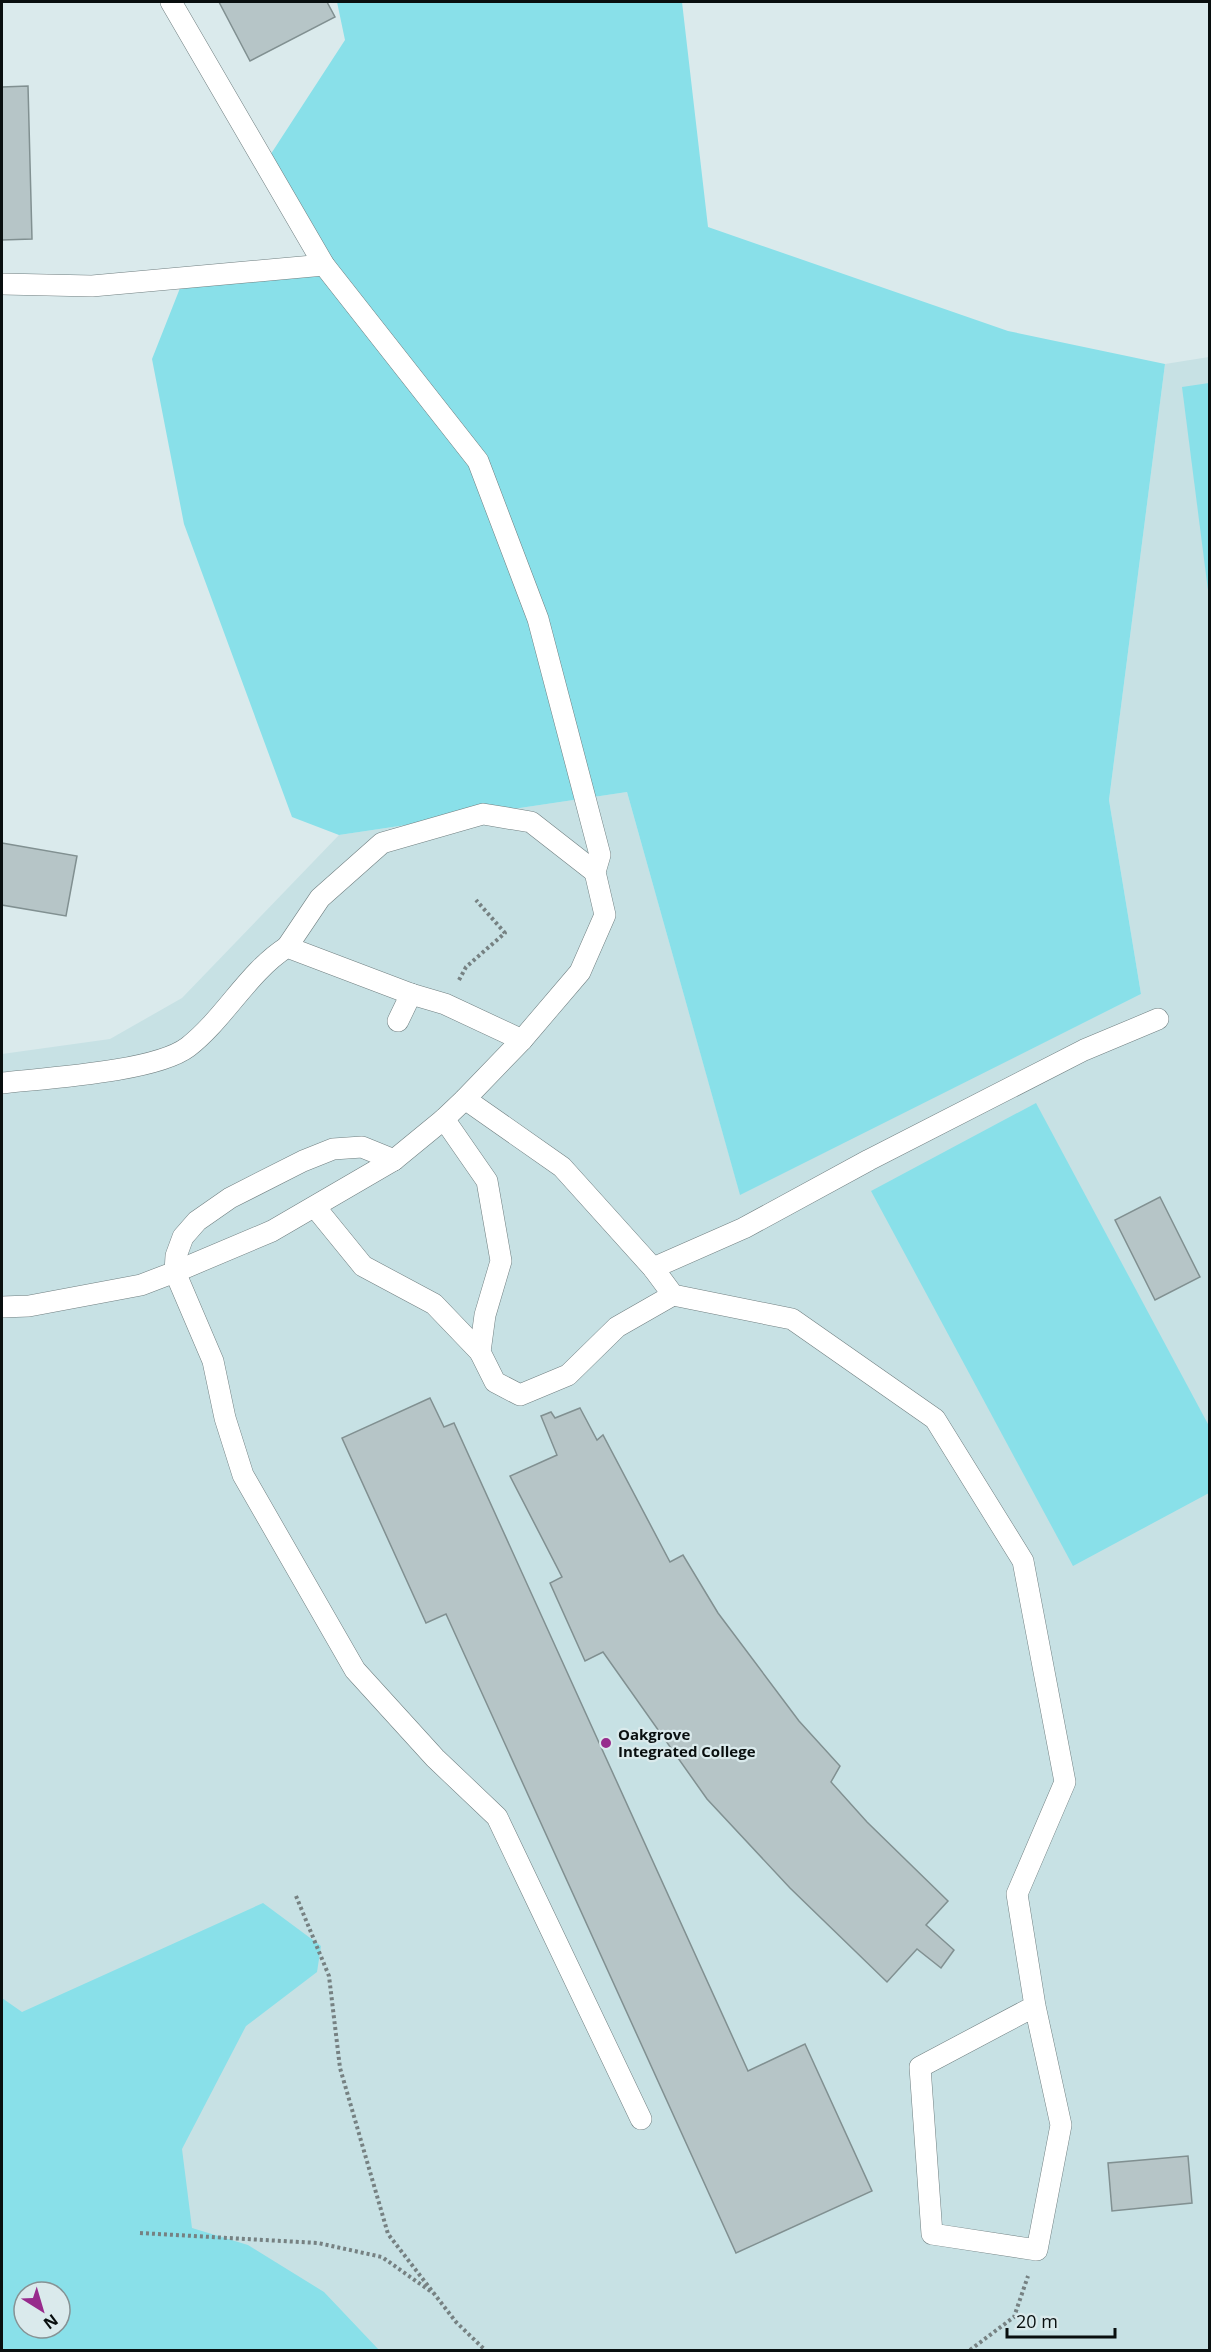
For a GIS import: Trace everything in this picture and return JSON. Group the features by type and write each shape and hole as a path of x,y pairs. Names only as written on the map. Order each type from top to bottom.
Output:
{"lane":[{"path":"2,1307 29,1306 141,1285 272,1231 394,1160 444,1119 522,1040 580,972 605,915 595,872 600,855 538,619 478,461 324,265 171,2"},
{"path":"2,284 92,286 324,265"},
{"path":"2,1083 124,1068 163,1059 187,1048 219,1017 273,956 288,947 320,898 382,843 483,814 531,822 595,872"},
{"path":"288,947 411,994 445,1004 522,1040"},
{"path":"398,1021 411,994"},
{"path":"652,1268 744,1228 869,1160 1084,1050 1158,1019"},
{"path":"465,1099 562,1167 652,1268 673,1295 792,1319 935,1419 1023,1561 1065,1782 1017,1894 1035,2006 1061,2125 1037,2250 932,2234 920,2067 1035,2006"},
{"path":"444,1119 487,1181 501,1261 485,1315 480,1352"},
{"path":"394,1160 362,1147 333,1149 230,1198 197,1221 183,1236 176,1256 175,1272 213,1361 225,1418 243,1475 355,1670 435,1758 497,1817 641,2119"},
{"path":"315,1207 363,1266 434,1304 480,1352 495,1382 520,1395 568,1375 617,1327 673,1295"}],"path":[{"path":"445,1004 466,967 506,933 476,900"},
{"path":"296,1896 329,1976 340,2068 388,2234 456,2322 485,2350"},
{"path":"140,2233 318,2243 382,2257 436,2295"},
{"path":"970,2350 1014,2318 1037,2250"}],"shaded area":[{"path":"337,2 682,2 708,227 1008,331 1165,364 1109,800 1141,994 740,1195 627,792 339,835 292,817 184,524 152,359 184,278 323,265 265,163 345,40"},
{"name":"Oakgrove Integrated College","path":"1209,357 1209,2350 2,2350 2,1054 110,1039 182,998 339,835 627,792 740,1194 1141,994 1109,800 1165,364"},
{"path":"1210,383 1209,598 1182,387"},
{"path":"1036,1103 1209,1426 1209,1493 1073,1566 871,1191"},
{"path":"263,1903 321,1946 317,1972 246,2026 182,2149 192,2228 248,2245 324,2292 379,2350 2,2350 2,1998 22,2012"}],"building":[{"path":"219,2 327,2 335,17 250,61"},
{"path":"28,86 32,239 2,240 2,87"},
{"path":"2,843 77,856 66,916 2,905"},
{"path":"1160,1197 1200,1277 1155,1300 1115,1220"},
{"path":"430,1398 444,1427 454,1423 748,2071 805,2044 872,2191 736,2253 446,1614 426,1623 342,1438"},
{"path":"580,1408 597,1440 603,1435 670,1562 683,1555 718,1613 799,1721 840,1766 831,1782 867,1822 948,1901 926,1925 954,1950 941,1968 917,1949 887,1982 790,1888 707,1799 603,1652 585,1661 550,1583 562,1577 510,1476 557,1455 541,1416 551,1412 555,1418"},
{"path":"1188,2156 1192,2203 1112,2211 1108,2163"}],"place":[{"name":"Oakgrove Integrated College","path":"606,1743"}]}
